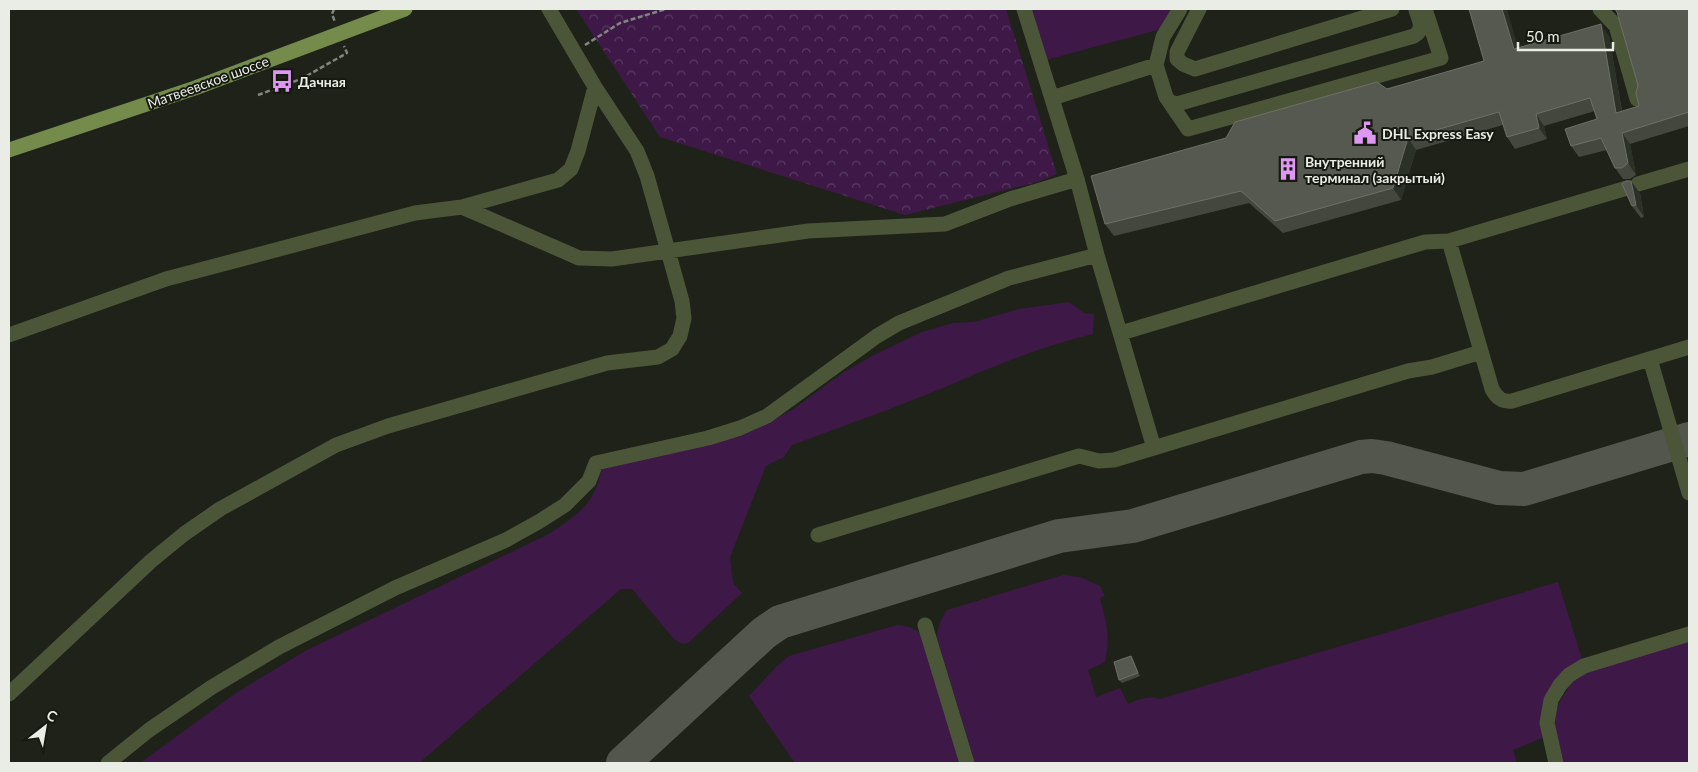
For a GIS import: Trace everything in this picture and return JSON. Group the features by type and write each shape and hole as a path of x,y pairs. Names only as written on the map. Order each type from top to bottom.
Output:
{"main road":[{"name":"Матвеевское шоссе","path":"9,150 195,88 405,9"}],"street":[{"path":"9,694 151,561 184,534 220,509 336,445 388,426 544,380 607,363 658,357 672,349 680,336 684,318 682,302 647,176 637,151 595,87 550,9"},
{"path":"1024,9 1077,180 1154,448"},
{"path":"1180,9 1163,37 1156,65 1166,97 1188,129 1441,58 1425,9"},
{"path":"1200,9 1176,52 1177,59 1195,69 1392,9"},
{"path":"1170,102 1177,104 1414,36 1421,29 1416,9"},
{"path":"1600,9 1616,26 1637,98"},
{"path":"1052,98 1156,65"},
{"path":"9,335 166,279 415,213 462,207 558,180 571,169 578,151 595,87"},
{"path":"1121,333 1425,242 1448,241 1689,169"},
{"path":"462,207 579,258 612,258 808,231 945,224 1010,198 1077,180"},
{"path":"1448,241 1492,390 1496,397 1506,401 1689,347"},
{"path":"108,763 150,730 204,692 279,647 395,588 506,540 540,522 565,505 589,481 596,463 708,438 740,428 768,416 878,336 899,323 1009,278 1097,255"},
{"path":"818,535 1079,456 1099,461 1114,460 1408,371 1432,368 1481,352"},
{"path":"1650,359 1689,493"},
{"path":"925,625 967,763"},
{"path":"1556,763 1547,723 1551,700 1569,675 1584,666 1689,634"}],"path":[{"path":"258,95 301,79 347,53 332,14 334,9"},
{"path":"574,52 620,23 666,9"}],"green space":[{"path":"576,9 1006,9 1057,174 1037,182 905,215 660,137"},
{"path":"1031,9 1172,9 1161,29 1046,60"},
{"path":"1069,302 1084,313 1094,314 1093,334 1030,353 911,401 792,445 784,457 766,466 730,557 733,583 742,593 688,643 682,644 674,639 632,589 621,589 419,763 140,763 236,693 307,650 549,534 583,508 595,491 602,469 752,431 792,410 844,372 922,332 953,323 974,322 1019,309"},
{"path":"1063,575 1080,577 1100,586 1105,596 1100,598 1107,630 1107,653 1105,662 1088,670 1096,697 1120,688 1128,704 1148,698 1160,699 1558,582 1582,659 1572,665 1542,726 1542,738 1513,750 1517,763 975,763 937,638 941,620 947,610"},
{"path":"897,625 914,629 927,640 964,763 795,763 749,696 789,656"},
{"path":"1689,641 1689,763 1564,763 1554,728 1559,703 1572,682 1586,671"}],"building":[{"path":"1469,9 1502,9 1514,49 1601,24 1616,113 1639,106 1636,93 1638,85 1615,9 1689,9 1689,112 1622,133 1628,163 1622,168 1615,168 1601,138 1571,146 1565,129 1597,119 1590,98 1536,114 1539,128 1507,137 1499,112 1408,138 1393,188 1275,221 1241,191 1105,224 1091,176 1226,138 1235,122 1377,82 1387,89 1484,61"},
{"path":"1626,181 1631,181 1636,205 1632,206 1622,184"},
{"path":"1131,656 1138,673 1119,680 1114,662"}],"taxiway":[{"path":"623,763 764,633 780,622 1059,536 1133,526 1361,457 1386,458 1499,488 1524,489 1689,439"}],"place":[{"name":"Дачная","path":"282,81"},
{"name":"DHL Express Easy","path":"1365,133"},
{"name":"Внутренний терминал (закрытый)","path":"1288,169"}]}
